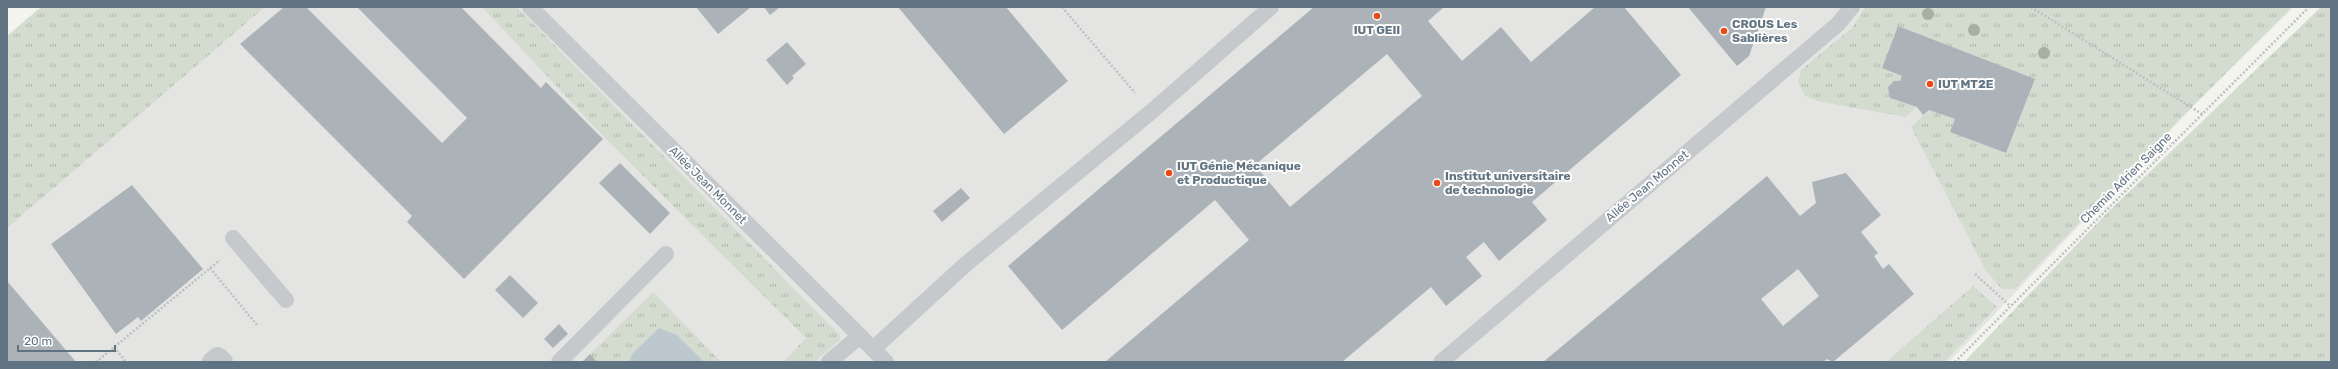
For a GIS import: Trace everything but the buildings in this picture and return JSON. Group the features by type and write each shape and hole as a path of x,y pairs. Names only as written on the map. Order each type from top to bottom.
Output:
{"street":[{"path":"213,362 218,358 222,362"}],"lane":[{"name":"Allée Jean Monnet","path":"530,7 886,362"},
{"path":"873,349 966,264 1151,112 1271,7"},
{"name":"Allée Jean Monnet","path":"1441,362 1838,24 1852,7"},
{"path":"236,242 286,300"},
{"path":"559,362 666,254"},
{"path":"829,362 860,336"}],"path":[{"path":"1062,7 1151,112"},
{"path":"2031,7 2202,114"},
{"name":"Chemin Adrien Saigne","path":"1955,362 2309,7"},
{"path":"96,362 210,268 236,242"},
{"path":"210,268 257,325"},
{"path":"1975,274 2010,306"},
{"path":"114,347 126,362"}],"shaded area":[{"path":"265,7 2292,7 2197,102 1949,362 7,362 7,227"},
{"path":"659,328 677,335 704,362 629,362 632,354"}],"green space":[{"path":"41,7 265,7 7,228 7,36"},
{"path":"482,7 517,7 840,335 840,340 814,362 783,362 806,338 607,140"},
{"path":"1865,7 2293,7 2197,102 2015,289 2002,289 1986,271 1911,127 1929,110 1955,119 1950,132 2006,153 2035,79 1898,26 1882,68 1902,76 1900,81 1894,81 1888,87 1890,98 1917,107 1905,117 1817,101 1805,96 1798,83 1801,70 1852,28"},
{"path":"2321,7 2331,7 2331,362 1964,362 2107,213"},
{"path":"1973,286 1997,307 1944,362 1886,362"},
{"path":"653,292 721,362 597,362 590,354"}],"place":[{"name":"IUT GEII","path":"1377,16"},
{"name":"CROUS Les Sablières","path":"1724,31"},
{"name":"IUT MT2E","path":"1930,84"},
{"name":"IUT Génie Mécanique et Productique","path":"1169,173"},
{"name":"Institut universitaire de technologie","path":"1437,183"}]}
